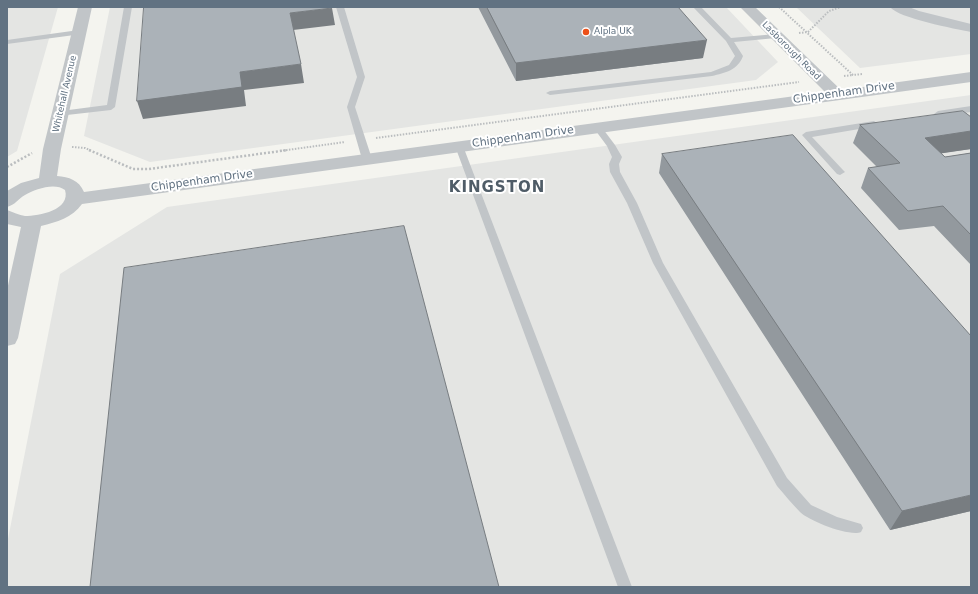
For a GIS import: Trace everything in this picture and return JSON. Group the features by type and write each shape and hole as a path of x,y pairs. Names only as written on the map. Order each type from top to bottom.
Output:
{"street":[{"name":"Whitehall Avenue","path":"47,182 52,149 85,7"},
{"name":"Lasborough Road","path":"747,7 836,94"},
{"path":"897,7 914,14 971,28"},
{"name":"Chippenham Drive","path":"75,199 836,94 969,79"},
{"path":"7,201 11,196 27,187 47,182 70,185 74,189 75,199 71,205 55,216 32,222 14,220 7,216"},
{"path":"7,337 32,222"}],"lane":[{"path":"60,114 111,107 128,7"},
{"path":"340,7 361,77 352,107 367,159"},
{"path":"550,93 712,74 731,68 738,62 740,56 729,40 697,7"},
{"path":"7,42 79,32"},
{"path":"729,40 776,36"},
{"path":"932,115 971,109"},
{"path":"840,172 806,135 884,123"},
{"path":"597,127 617,157 614,164 615,172 632,203 658,263 782,482 806,508 835,523 856,528"},
{"path":"459,146 625,587"}],"path":[{"path":"779,7 808,32 853,75"},
{"path":"808,32 829,11 841,7"},
{"path":"7,167 32,153 52,149 80,147 134,169 149,169 869,73"}],"shaded area":[{"path":"7,7 58,7 17,151 7,157"},
{"path":"110,7 726,7 778,62 756,80 150,162 84,136"},
{"path":"796,7 971,7 971,54 860,68"},
{"path":"971,95 971,587 7,587 7,544 60,274 167,207"}],"building":[{"path":"144,7 332,8 290,13 301,64 240,72 242,87 137,101"},
{"name":"Alpla UK","path":"487,7 678,7 707,40 516,63"},
{"path":"963,111 971,117 971,131 925,138 945,157 971,153 971,235 943,206 908,211 868,168 900,163 860,125"},
{"path":"793,135 971,336 971,495 902,511 662,154"},
{"path":"404,226 499,587 90,587 124,268"}],"place":[{"name":"Alpla UK","path":"586,32"}],"district":[{"name":"KINGSTON","path":"497,188"}]}
